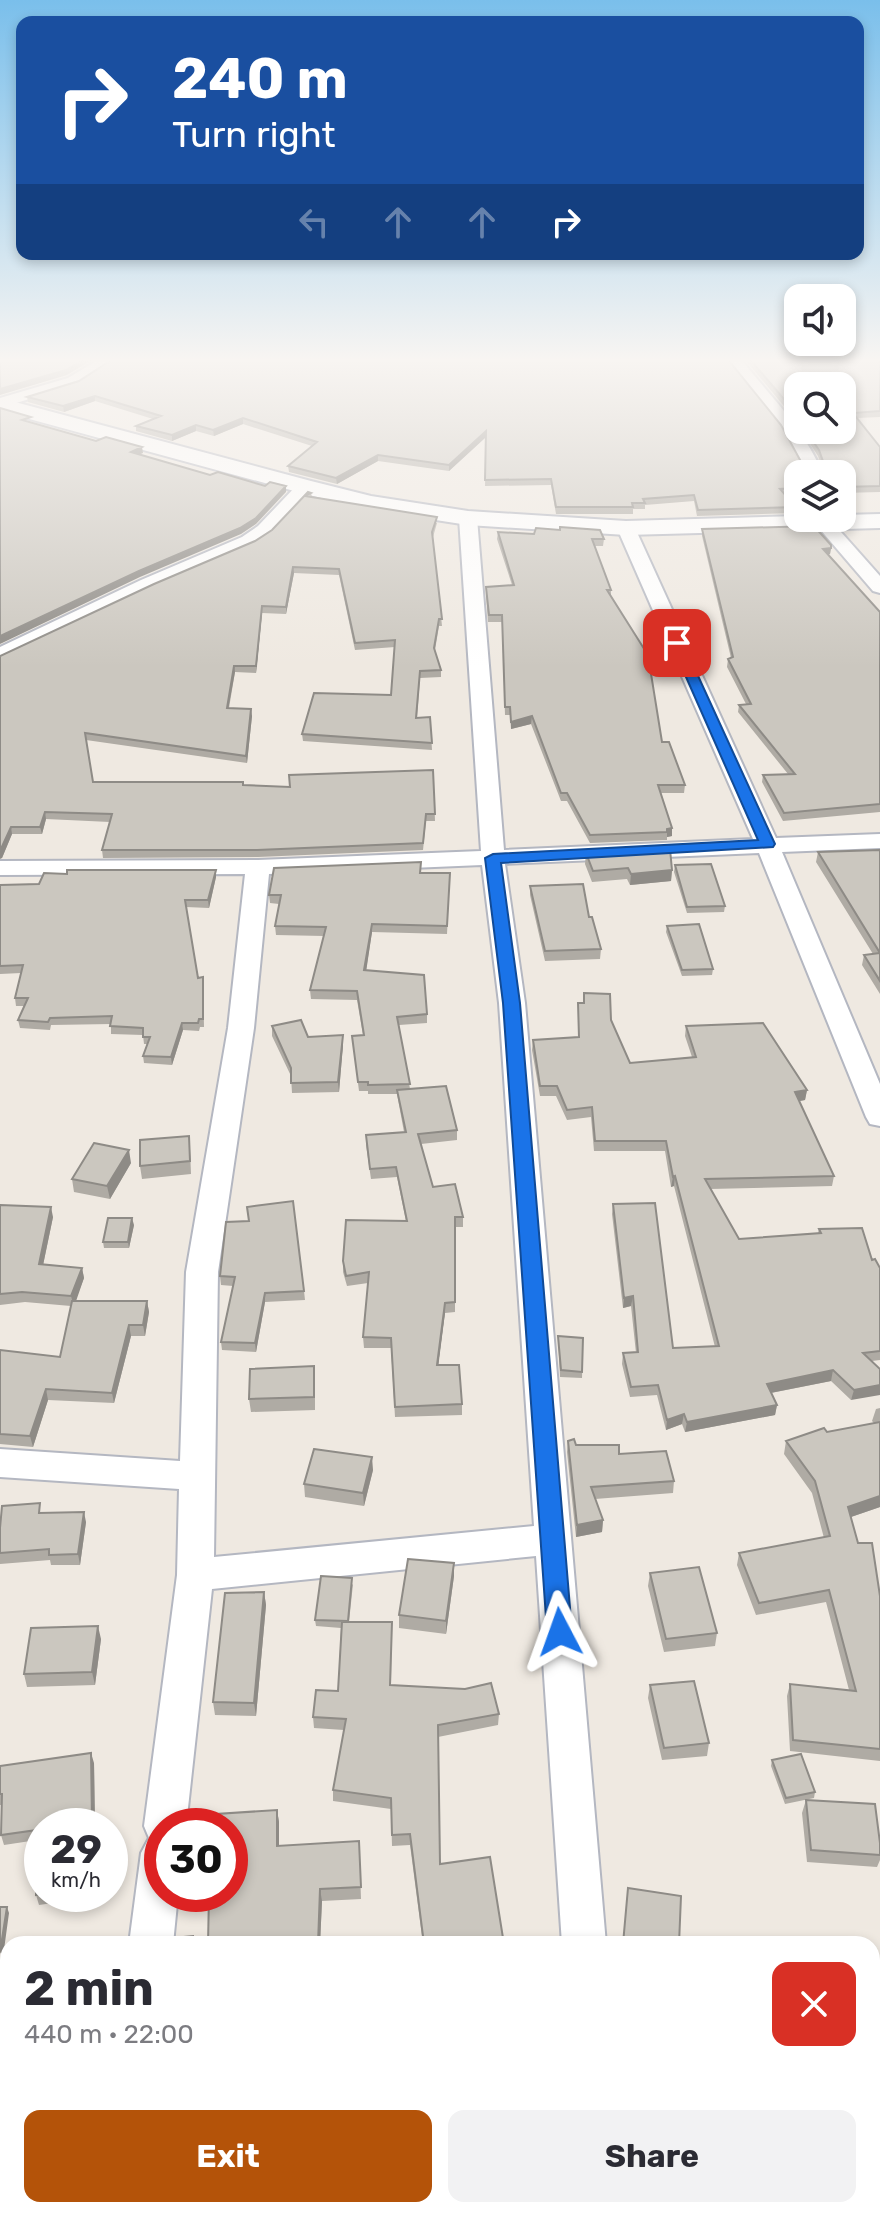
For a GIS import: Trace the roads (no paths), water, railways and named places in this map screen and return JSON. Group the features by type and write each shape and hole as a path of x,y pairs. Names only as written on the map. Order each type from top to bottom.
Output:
{"main road":[{"path":"209,460 371,503 468,518 626,528 784,522"},
{"path":"856,521 880,521"}],"street":[{"path":"0,655 147,584 248,541 264,530 305,487"},
{"path":"468,518 493,858 512,1003 583,1936"},
{"path":"626,528 767,844 880,1117"},
{"path":"834,532 880,587"},
{"path":"0,868 258,867 880,841"},
{"path":"167,1808 195,1575 202,1272 241,1028 258,867"},
{"path":"0,1463 195,1476"},
{"path":"195,1575 552,1539"},
{"path":"152,1936 155,1912"}]}
